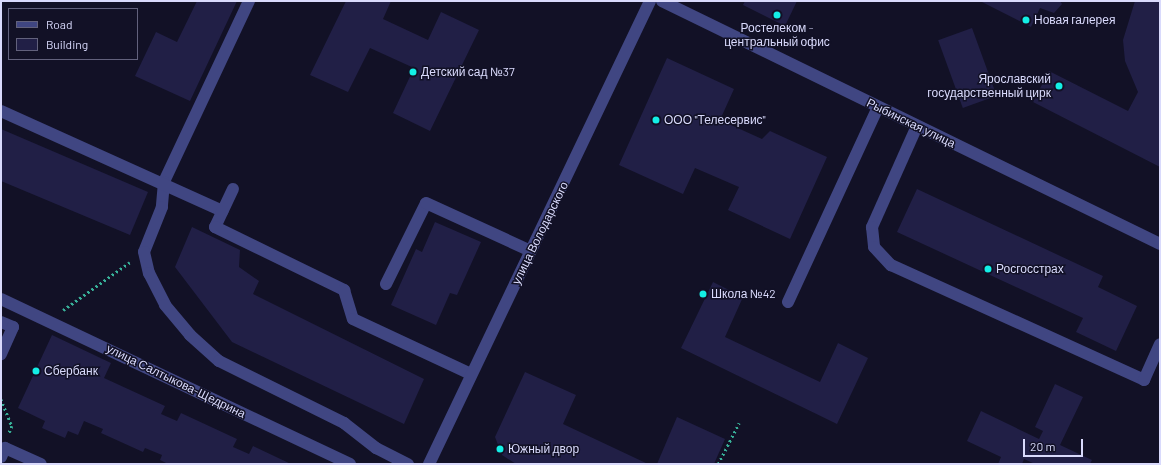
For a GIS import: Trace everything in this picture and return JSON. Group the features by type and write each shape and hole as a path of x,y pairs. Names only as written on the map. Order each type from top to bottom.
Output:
{"street":[{"path":"249,1 164,182 162,207 144,252 165,305 190,335 218,361 344,423 376,448 408,464"},
{"name":"улица Володарского","path":"429,464 650,1"},
{"name":"Рыбинская улица","path":"662,1 1160,244"},
{"path":"788,302 878,107"},
{"path":"1,111 164,182 222,211"},
{"path":"917,126 872,227 874,247 891,265 1144,380 1160,344"},
{"path":"233,189 215,228 344,290 353,319 471,374"},
{"path":"386,284 426,203 531,251"},
{"name":"улица Салтыкова-Щедрина","path":"1,299 49,320 350,464"},
{"path":"1,322 13,327 1,354"},
{"path":"3,453 41,464"}],"path":[{"path":"49,320 144,252"},
{"path":"1,399 12,426 3,453"},
{"path":"718,464 739,423"}],"building":[{"path":"197,1 237,1 190,101 135,76 156,32 177,42"},
{"path":"346,1 391,1 383,19 428,40 441,12 479,30 430,131 393,113 414,68 370,48 348,92 310,75"},
{"name":"Ростелеком - центральный офис","path":"745,1 797,1 785,26 743,5"},
{"name":"Новая галерея","path":"980,1 1060,1 1062,4 1054,13 1040,8 1031,27"},
{"name":"Ярославский государственный цирк","path":"1135,1 1160,1 1160,167 1033,102 1049,71 1128,111 1138,92 1125,61 1123,40"},
{"path":"972,28 997,96 963,108 938,40"},
{"path":"667,58 734,89 720,120 762,139 770,131 827,157 790,239 728,210 739,187 695,168 683,194 619,165"},
{"path":"1,129 148,192 130,235 1,181"},
{"path":"917,189 1103,276 1098,287 1137,306 1116,351 1076,332 1083,318 897,232"},
{"path":"435,222 481,242 457,295 450,293 436,325 391,305 416,249 422,252"},
{"path":"192,227 240,250 239,267 259,281 253,294 424,379 404,424 232,342 175,267"},
{"path":"713,282 743,297 725,337 820,382 838,343 868,358 837,424 681,348"},
{"path":"52,335 111,363 104,378 165,406 161,414 177,421 181,413 237,439 233,447 249,454 253,446 291,464 168,464 160,460 162,455 145,448 143,452 101,433 103,429 84,421 78,435 68,431 65,438 42,428 45,421 18,408"},
{"path":"525,372 576,395 563,424 648,464 516,464 502,455 495,437"},
{"path":"1055,384 1083,397 1060,445 1092,460 1090,464 1035,464 1024,459 1022,464 998,464 1001,457 967,441 981,411 1039,439 1043,431 1035,427"},
{"path":"677,417 725,439 714,464 657,464"}],"place":[{"name":"Ростелеком - центральный офис","path":"777,15"},
{"name":"Новая галерея","path":"1026,20"},
{"name":"Детский сад №37","path":"413,72"},
{"name":"Ярославский государственный цирк","path":"1059,86"},
{"name":"ООО \"Телесервис\"","path":"656,120"},
{"name":"Росгосстрах","path":"988,269"},
{"name":"Школа №42","path":"703,294"},
{"name":"Сбербанк","path":"36,371"},
{"name":"Южный двор","path":"500,449"}]}
